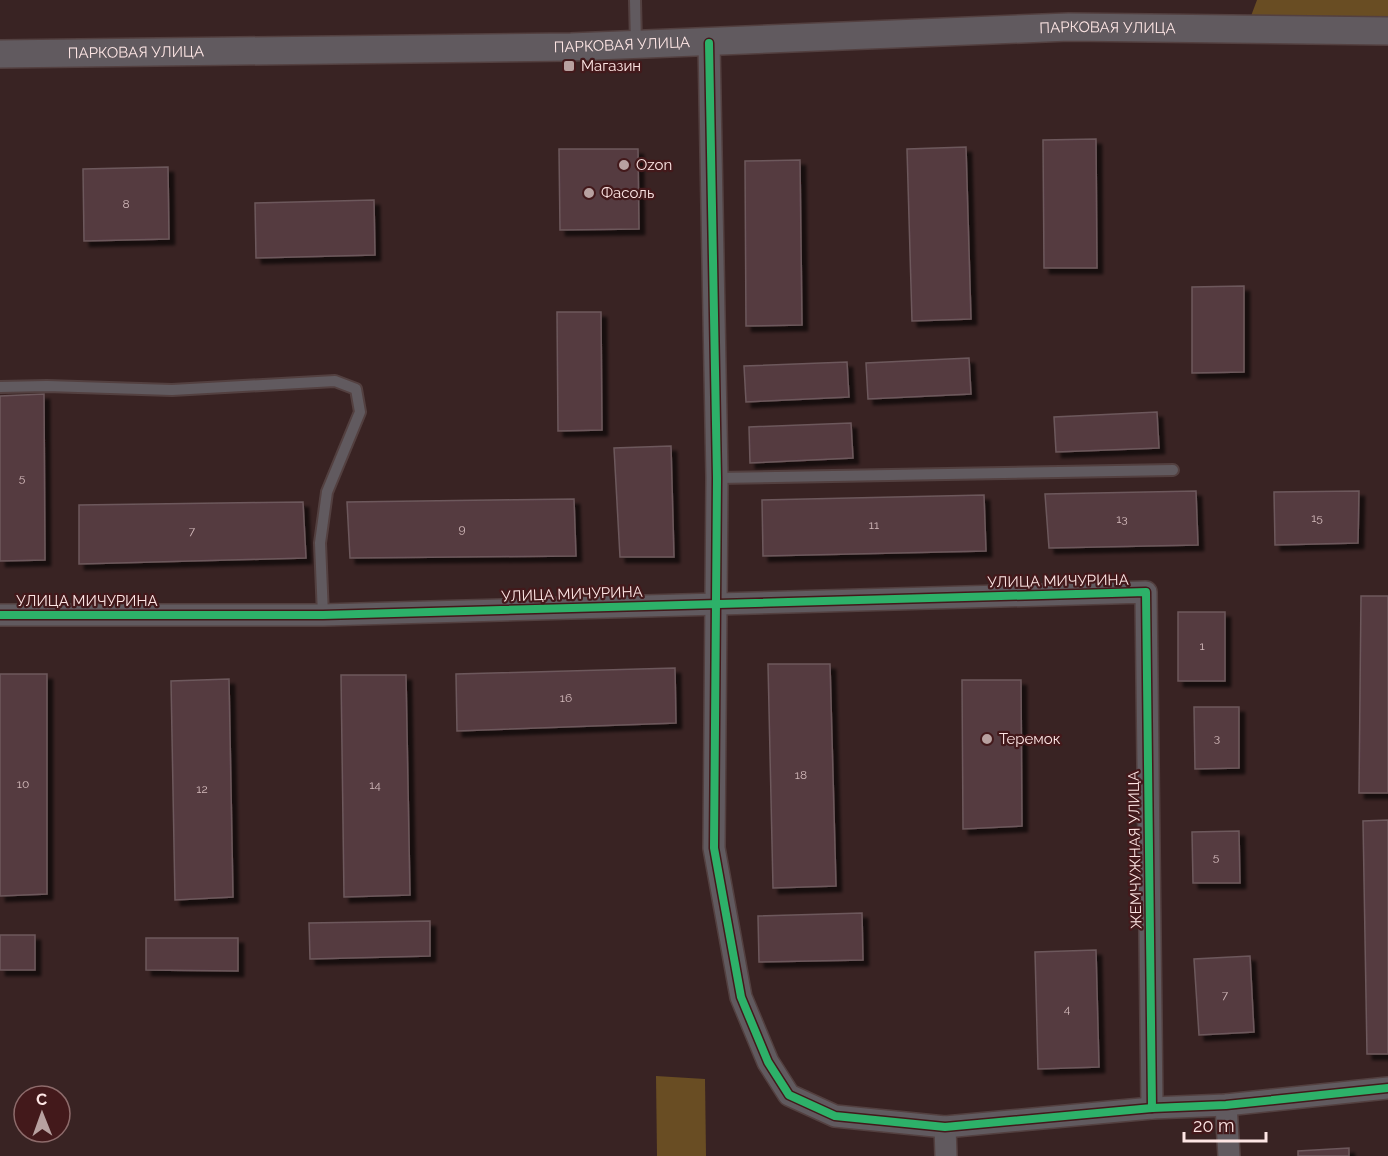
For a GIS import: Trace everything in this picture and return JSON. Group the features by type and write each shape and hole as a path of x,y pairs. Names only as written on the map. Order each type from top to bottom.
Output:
{"street":[{"name":"ПАРКОВАЯ УЛИЦА","path":"0,54 571,47 1070,27 1388,31"},
{"path":"709,43 717,478 714,848 741,997 768,1062 789,1095 835,1116 945,1128 1152,1108 1226,1105 1388,1088"},
{"name":"УЛИЦА МИЧУРИНА","path":"0,615 323,615 1146,592"},
{"name":"ЖЕМЧУЖНАЯ УЛИЦА","path":"1146,592 1152,1108"},
{"path":"1226,1105 1229,1156"},
{"path":"945,1128 946,1156"}],"lane":[{"path":"635,0 636,45"},
{"path":"0,387 47,386 172,390 335,381 356,389 360,412 327,492 322,522 320,543 323,615"},
{"path":"717,478 1173,470"}],"shaded area":[{"path":"1257,0 1388,0 1388,19 1251,16"},
{"path":"656,1076 705,1079 706,1156 657,1156"}],"building":[{"path":"1096,139 1097,268 1044,268 1043,140"},
{"path":"966,147 971,319 912,321 907,149"},
{"path":"559,149 638,149 639,229 560,230"},
{"path":"800,160 802,325 746,326 745,161"},
{"path":"168,167 169,239 84,241 83,169"},
{"path":"374,200 375,255 256,258 255,203"},
{"path":"1244,286 1244,372 1192,373 1192,287"},
{"path":"557,312 601,312 602,430 558,431"},
{"path":"969,358 971,394 868,399 866,363"},
{"path":"847,362 849,397 746,402 744,366"},
{"path":"44,394 45,560 0,561 0,396"},
{"path":"1157,412 1159,448 1056,452 1054,417"},
{"path":"851,423 853,458 750,463 749,427"},
{"path":"671,446 674,557 620,557 614,448"},
{"path":"1196,491 1198,545 1049,548 1045,494"},
{"path":"1359,491 1358,543 1275,545 1274,492"},
{"path":"984,495 986,551 763,556 762,500"},
{"path":"574,499 576,556 350,558 347,502"},
{"path":"303,502 306,558 79,564 79,505"},
{"path":"1361,596 1388,596 1388,793 1359,793"},
{"path":"1178,612 1225,612 1225,681 1178,681"},
{"path":"768,664 830,664 836,886 773,888"},
{"path":"675,668 676,723 457,731 456,674"},
{"path":"0,674 47,674 47,894 0,896"},
{"path":"341,675 406,675 410,895 344,897"},
{"path":"229,679 233,897 175,900 171,681"},
{"path":"962,680 1021,680 1022,826 963,829"},
{"path":"1194,707 1239,707 1239,768 1195,769"},
{"path":"1388,820 1388,1054 1367,1054 1363,821"},
{"path":"1239,831 1240,883 1193,883 1192,832"},
{"path":"862,913 863,960 759,962 758,916"},
{"path":"430,921 430,956 310,959 309,923"},
{"path":"0,935 35,935 35,970 0,970"},
{"path":"146,938 238,938 238,971 146,970"},
{"path":"1096,950 1099,1067 1038,1069 1035,952"},
{"path":"1250,956 1254,1032 1199,1035 1194,959"},
{"path":"1349,1148 1349,1156 1298,1156 1298,1151"}],"cycle path":[{"path":"709,43 717,478 714,848 741,997 768,1062 789,1095 835,1116 945,1127 1152,1108 1226,1105 1388,1088"},
{"path":"0,615 323,615 1146,592 1152,1108"}],"place":[{"name":"Магазин","path":"569,66"},
{"name":"Ozon","path":"624,165"},
{"name":"Фасоль","path":"589,193"},
{"name":"Теремок","path":"987,739"}]}
